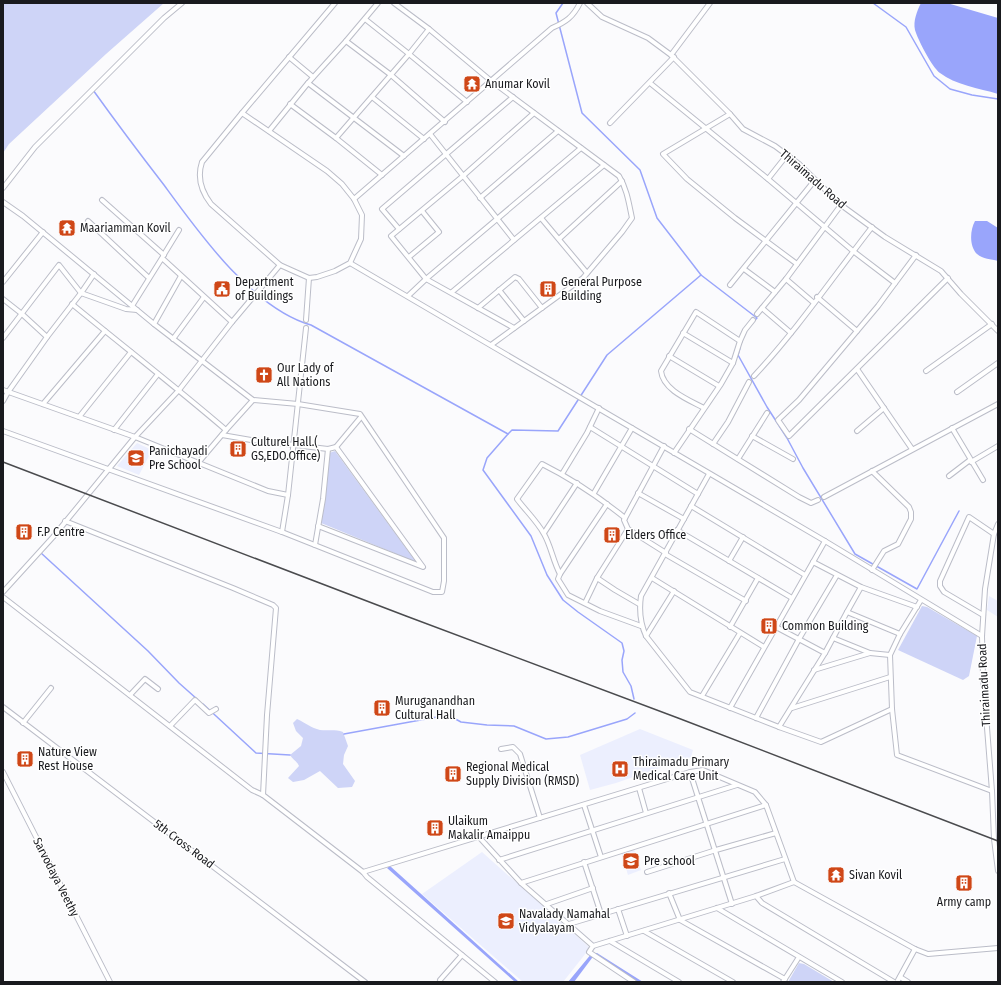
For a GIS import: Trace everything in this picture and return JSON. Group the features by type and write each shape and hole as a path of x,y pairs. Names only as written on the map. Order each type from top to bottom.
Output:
{"street":[{"path":"3,188 35,147 164,18 182,3"},
{"path":"242,113 327,171 342,184 354,199 362,215 361,238 350,263 335,271 309,278 280,265 211,204 206,198 200,182 199,171 202,162 242,113 335,3"},
{"path":"268,131 378,3"},
{"path":"394,3 429,29 490,80 619,176 629,200 632,218 588,273 491,345"},
{"path":"354,199 445,122 490,80 552,28 565,23 576,12 580,3"},
{"name":"Thiraimadu Road","path":"587,3 602,17 648,38 673,56 743,129 775,146 799,164 842,205 885,237 942,271 961,294 998,331"},
{"path":"610,123 650,83 673,56 710,3"},
{"path":"365,19 467,102"},
{"path":"336,138 429,29"},
{"path":"346,40 391,75 445,122"},
{"path":"289,57 313,78"},
{"path":"308,83 404,156"},
{"path":"650,83 768,179 853,251 895,283"},
{"path":"372,97 424,139"},
{"path":"399,229 382,209 513,97"},
{"path":"290,104 382,175"},
{"path":"514,328 465,301 452,292 426,279 392,236 534,113"},
{"path":"730,114 663,154 687,179 735,218 797,264"},
{"path":"480,198 558,131"},
{"path":"430,134 514,240"},
{"path":"408,296 496,219 581,148"},
{"path":"768,179 787,155"},
{"path":"452,292 604,165"},
{"path":"730,286 767,242 815,180"},
{"path":"559,240 622,181"},
{"path":"102,200 163,257 181,276 232,322"},
{"path":"3,202 43,232 154,324 253,400 298,404 360,414 444,538 444,581 442,592 433,592 282,532 3,431"},
{"path":"757,314 786,279 842,205"},
{"path":"408,257 439,232 422,211"},
{"path":"541,218 588,273"},
{"path":"88,221 149,278"},
{"path":"754,376 791,333 872,227"},
{"path":"132,306 179,230"},
{"path":"3,282 43,232"},
{"path":"916,256 812,385 778,420 789,436 948,278"},
{"path":"350,263 825,541 874,567 921,600 982,636"},
{"path":"3,338 59,265 82,294 126,309 137,310"},
{"path":"3,592 135,437 179,390 232,322 280,265"},
{"path":"744,269 775,292"},
{"path":"3,401 5,391 72,304 82,294 94,274"},
{"path":"154,324 181,276"},
{"path":"478,308 515,277 519,279 542,308"},
{"path":"306,320 309,278"},
{"path":"786,279 814,303"},
{"path":"499,290 524,321"},
{"path":"173,339 204,297"},
{"path":"817,298 857,331"},
{"path":"3,299 47,337"},
{"path":"72,304 226,430"},
{"path":"762,308 791,333"},
{"path":"704,408 678,394 662,377 661,371 696,312 740,340"},
{"path":"674,453 733,363 740,340 745,330 753,320"},
{"path":"926,370 992,324"},
{"path":"282,532 294,445 306,328"},
{"path":"43,404 105,331"},
{"path":"683,333 733,363"},
{"path":"79,417 131,352"},
{"path":"669,356 719,386"},
{"path":"957,392 998,362"},
{"path":"857,369 912,449"},
{"path":"114,430 158,374"},
{"path":"714,444 728,422 749,382"},
{"path":"5,391 135,437 268,491 288,495"},
{"path":"198,463 253,400"},
{"path":"824,497 998,404"},
{"path":"562,474 590,427 599,408"},
{"path":"857,431 884,408"},
{"path":"738,459 767,413"},
{"path":"222,435 328,449 336,447 362,417"},
{"path":"590,427 698,494"},
{"path":"594,494 632,428"},
{"path":"952,428 983,480"},
{"path":"689,429 799,497 811,503 818,500"},
{"path":"752,436 793,459"},
{"path":"664,446 624,520 628,529 665,553 746,601"},
{"path":"948,476 998,446"},
{"path":"318,526 423,567 336,447"},
{"path":"315,545 328,449"},
{"path":"560,574 544,533 516,499 542,464 562,474 594,494 625,518"},
{"path":"872,471 909,507 911,512 911,519 898,544 884,551 874,567"},
{"path":"710,474 641,596 641,626 646,636 690,692 821,742 892,709"},
{"path":"544,533 577,483"},
{"path":"638,493 684,518"},
{"path":"607,504 558,579 568,595 600,611 641,626"},
{"path":"691,506 805,575"},
{"path":"983,615 944,592 940,586 940,581 969,516 994,534"},
{"path":"65,521 233,588 273,605 276,608 267,715 263,794"},
{"name":"Thiraimadu Road","path":"998,524 994,534 985,589 982,636 983,677 994,839 998,871"},
{"path":"584,603 597,578 628,529"},
{"path":"677,530 792,598"},
{"path":"729,561 743,537"},
{"path":"730,708 825,541"},
{"path":"813,562 861,587 917,607"},
{"path":"756,718 837,575"},
{"path":"597,578 640,604"},
{"path":"652,578 764,647"},
{"path":"730,627 758,578"},
{"path":"779,727 825,653 861,587"},
{"path":"646,636 674,591"},
{"path":"3,597 252,790 263,794 363,872 367,877 495,982"},
{"path":"921,600 900,634 890,655 892,709 897,755 992,792"},
{"path":"847,612 900,634"},
{"path":"776,627 825,653"},
{"path":"702,696 740,632"},
{"path":"833,638 870,653 890,655"},
{"path":"814,670 870,653"},
{"path":"791,708 890,677"},
{"path":"130,695 145,679 158,689"},
{"path":"23,722 51,688"},
{"path":"170,726 195,700 209,713 216,709"},
{"name":"5th Cross Road","path":"3,707 365,982"},
{"path":"501,749 513,747 520,754 540,818"},
{"path":"363,872 690,772 703,770 755,792 766,805 794,882 915,949 928,954 998,948"},
{"name":"Sarvodaya Veethy","path":"3,772 110,982"},
{"path":"690,772 732,904"},
{"path":"499,860 737,785"},
{"path":"639,788 646,813"},
{"path":"584,805 601,857"},
{"path":"521,883 766,805"},
{"path":"647,872 776,833"},
{"path":"479,837 521,883 594,946"},
{"path":"569,924 785,859"},
{"path":"584,862 602,914"},
{"path":"634,982 589,952 594,946 732,904 794,882"},
{"path":"547,904 593,888"},
{"path":"669,894 680,920 784,981 799,957"},
{"path":"756,896 762,903 896,982 915,949"},
{"path":"717,908 842,982"},
{"path":"618,909 627,936"},
{"path":"644,930 733,982"},
{"path":"610,941 679,982"},
{"path":"440,980 462,955"},
{"path":"900,977 908,982"}],"shaded area":[{"path":"3,3 164,3 106,54 9,144 3,153"},
{"name":"Panichayadi Pre School","path":"137,443 152,450 139,475 117,466"},
{"path":"335,451 416,562 321,523 329,453"},
{"path":"989,596 998,601 998,617 987,610"},
{"path":"922,606 927,607 977,636 969,676 963,680 898,650"},
{"path":"297,719 317,729 343,732 348,746 344,755 343,764 355,781 352,787 338,788 320,771 304,780 293,782 288,778 299,766 290,755 301,746 303,738 296,731 293,723"},
{"name":"Thiraimadu Primary Medical Care Unit","path":"640,729 693,750 691,757 616,783 590,790 580,755"},
{"name":"Pre school","path":"634,849 641,870 628,875 621,852"},
{"name":"Navalady Namahal Vidyalayam","path":"482,852 590,948 563,982 523,982 422,894"},
{"path":"799,963 804,964 834,982 788,982"}],"water":[{"path":"921,3 947,3 998,18 998,94 968,86 946,77 937,70 926,53 915,30 915,20"},
{"path":"975,221 987,221 998,228 998,261 982,257 974,251 971,238"},
{"path":"390,866 519,982 515,982 387,868"},
{"path":"592,953 597,953 643,982 637,982 597,956 592,958 574,982 568,982"}],"waterway":[{"path":"508,434 512,430 558,431 607,355 701,275 657,218 640,170 582,113 556,13 563,3"},
{"path":"873,3 906,27 934,76 950,89 972,95 998,99"},
{"path":"93,90 210,246 228,267 268,303 289,316 311,325 508,434 487,458 483,470 531,536 547,575 563,600 622,643 624,651 622,660 623,672 631,686 634,699"},
{"path":"701,275 757,318 754,321"},
{"path":"740,348 738,355 767,407 787,438 803,468 855,554 917,589 959,511"},
{"path":"41,553 148,651 197,699"},
{"path":"203,704 256,753 290,755"},
{"path":"344,734 448,715 461,722 514,726 546,739 568,737 627,719 635,713"}],"railway":[{"path":"3,462 998,841"}],"place":[{"name":"Anumar Kovil","path":"472,84"},
{"name":"Maariamman Kovil","path":"67,228"},
{"name":"Department of Buildings","path":"222,289"},
{"name":"General Purpose Building","path":"548,289"},
{"name":"Our Lady of All Nations","path":"264,375"},
{"name":"Culturel Hall.( GS,EDO.Office)","path":"238,449"},
{"name":"Panichayadi Pre School","path":"136,458"},
{"name":"F.P Centre","path":"24,532"},
{"name":"Elders Office","path":"612,535"},
{"name":"Common Building","path":"769,626"},
{"name":"Muruganandhan Cultural Hall","path":"382,708"},
{"name":"Nature View Rest House","path":"25,759"},
{"name":"Thiraimadu Primary Medical Care Unit","path":"620,769"},
{"name":"Regional Medical Supply Division (RMSD)","path":"453,774"},
{"name":"Ulaikum Makalir Amaippu","path":"435,828"},
{"name":"Pre school","path":"631,861"},
{"name":"Sivan Kovil","path":"836,875"},
{"name":"Army camp","path":"964,883"},
{"name":"Navalady Namahal Vidyalayam","path":"506,921"}]}
